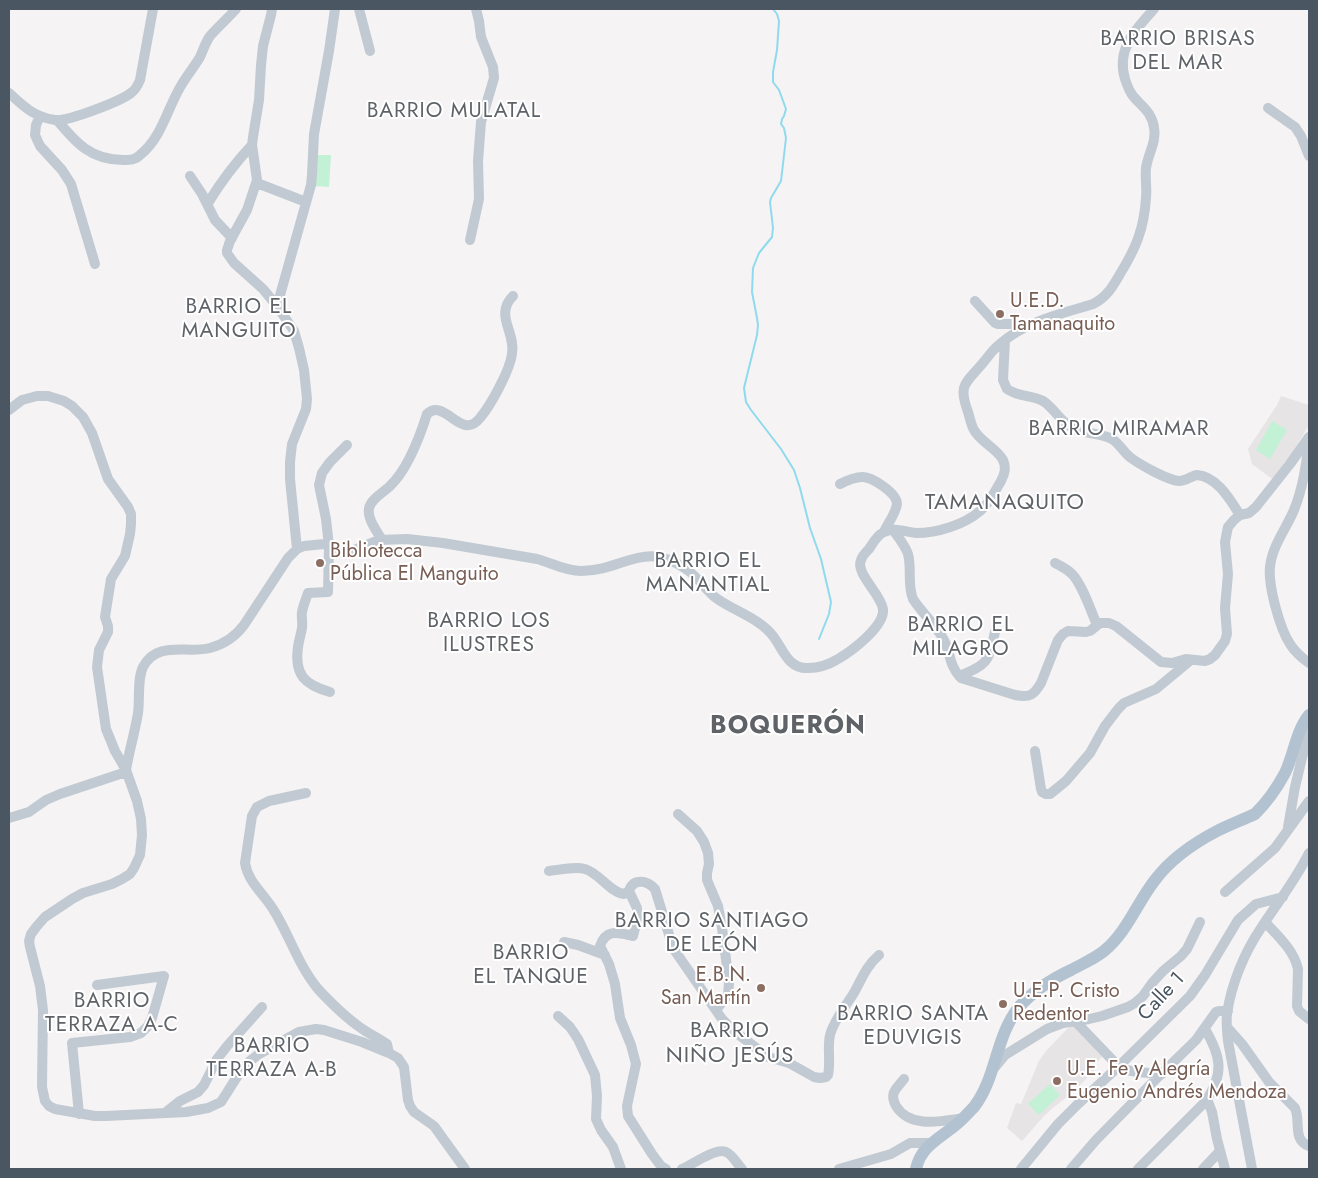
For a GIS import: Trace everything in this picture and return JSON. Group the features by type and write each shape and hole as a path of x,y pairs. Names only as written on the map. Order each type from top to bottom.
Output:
{"main road":[{"path":"916,1169 931,1143 964,1118 974,1106 988,1082 1000,1041 1010,1021 1020,1007 1050,982 1103,952 1125,926 1155,879 1178,857 1204,838 1255,814 1268,801 1285,772 1308,716"}],"street":[{"path":"9,93 31,112 56,120 89,112 124,98 136,88 142,74 144,53 151,28 153,9"},
{"path":"56,120 70,136 93,154 112,160 134,160 144,152 163,125 177,92 200,57 210,36 236,9"},
{"path":"272,9 262,56 259,100 252,137 257,175 256,183 247,210 227,250 230,258 263,289 277,306 294,331 299,348 306,386 306,409 292,444 290,462 297,549"},
{"path":"277,306 312,175 314,134 335,9"},
{"path":"359,9 370,51"},
{"path":"470,240 479,199 478,161 481,122 494,78 493,67 481,37 476,9"},
{"path":"126,771 138,712 141,673 147,662 154,655 170,649 197,650 231,640 244,625 288,558 297,549 304,546 317,544 352,551 382,540 407,539 443,543 537,559 569,570 579,571 600,570 639,557 666,558 694,575 706,590 716,598 767,629 793,666 805,668 826,664 838,659 854,648 865,638 883,614 882,605 860,568 861,560 878,535 889,531 925,532 960,523 980,512 987,504 1002,478 1004,462 974,430 962,394 969,380 993,351 1005,340 1026,326 1100,301 1110,291 1133,253 1143,222 1146,197 1146,167 1155,134 1148,111 1127,86 1122,58 1130,38 1154,9"},
{"path":"1268,108 1295,127 1309,156"},
{"path":"40,116 34,130 35,135 40,146 62,170 71,184 95,264"},
{"path":"208,203 225,176 252,146"},
{"path":"190,176 208,203 215,220 232,238"},
{"path":"256,183 306,202"},
{"path":"382,540 370,517 370,505 373,500 392,485 401,472 411,454 427,414 431,411 439,410 465,426 472,425 479,420 495,394 512,355 512,342 504,314 505,307 513,296"},
{"path":"975,301 998,324 1026,326"},
{"path":"1005,340 1003,380 1007,389 1017,394 1042,400 1062,421 1072,428 1109,437 1120,445 1131,458 1159,474 1179,481 1197,474 1208,478 1226,494 1240,515"},
{"path":"9,410 22,400 37,396 48,396 64,401 72,406 92,433 108,479 131,514 130,534 125,556 111,579 105,617 108,632 99,650 97,667 106,729 126,771 137,801 142,835 140,855 130,874 112,884 83,893 52,913 37,926 29,941 40,986 42,1004 42,1087 45,1101 55,1109 95,1116 164,1113 208,1108 221,1102 239,1074 259,1054 298,1032 324,1030 398,1058 404,1067 410,1106 414,1112 434,1126 465,1169"},
{"path":"889,531 902,541 908,555 910,563 910,592 943,638 956,673 962,678 1015,695 1029,696 1037,689 1058,640 1063,634 1068,631 1090,631 1100,622 1116,626 1161,662 1166,663 1186,659 1210,660 1225,641 1227,628 1225,608 1228,574 1224,542 1228,528 1240,515 1248,513 1256,507 1290,464 1309,436"},
{"path":"1309,442 1303,481 1293,512 1272,555 1270,578 1275,605 1285,634 1294,650 1309,663"},
{"path":"330,692 308,683 298,667 297,658 303,625 302,612 308,593 328,592 330,546 320,493 320,479 330,462 346,445"},
{"path":"840,484 859,477 868,477 886,489 897,502 889,531"},
{"path":"1055,563 1074,576 1097,625"},
{"path":"959,676 974,670 987,661 990,656 995,632"},
{"path":"1035,751 1042,792 1050,794 1080,766 1118,708 1124,703 1156,689 1191,660"},
{"path":"1288,830 1295,787 1306,741 1308,716"},
{"path":"9,818 29,812 46,800 60,794 126,771"},
{"path":"306,793 256,807 252,816 245,863 246,870 274,910 298,959 318,988 359,1027 387,1044 389,1053"},
{"path":"1225,892 1275,848 1309,801"},
{"path":"678,814 697,831 708,853 707,880 718,906 729,991 726,999 716,1010"},
{"path":"1252,1169 1228,1041 1228,1011 1239,972 1252,943 1295,880 1309,853"},
{"path":"549,871 584,869 598,876 618,893 624,894 629,892"},
{"path":"661,1168 628,1116 627,1106 636,1064 631,1045 620,1018 615,984 600,946 605,936 610,933 633,936 637,920 637,908 629,892 632,885 640,882 651,885 655,889 675,952 727,1025 763,1054 789,1063 809,1075 820,1078 828,1075 829,1042 833,1026 864,973 873,960 879,956"},
{"name":"Calle 1","path":"1021,1169 1058,1124 1118,1068 1190,996 1238,920 1256,904 1283,897"},
{"path":"992,1070 1005,1055 1033,1036 1056,1025 1102,1016 1135,1003 1163,971 1182,956 1200,922"},
{"path":"1265,922 1287,946 1297,964 1297,1006 1299,1011 1309,1020"},
{"path":"564,942 605,955"},
{"path":"79,1114 72,1043 130,1037 141,1033 152,1018 164,976 97,985"},
{"path":"164,1113 180,1101 198,1092 204,1085 217,1059 262,1007"},
{"path":"1071,1169 1152,1082 1196,1040 1216,1012 1228,1011"},
{"path":"558,1016 566,1022 574,1033 595,1075 598,1096 596,1119 613,1147 621,1169"},
{"path":"1075,1021 1118,1068 1162,1074"},
{"path":"1227,1027 1242,1044 1269,1082 1297,1112 1299,1138 1309,1146"},
{"path":"1138,1169 1207,1099 1217,1082 1219,1066 1216,1051 1205,1029"},
{"path":"904,1079 892,1096 897,1107 907,1117 926,1122 964,1118"},
{"path":"1207,1099 1212,1112 1225,1169"},
{"path":"839,1169 891,1154 910,1142 931,1143"},
{"path":"682,1169 709,1154 722,1151 731,1156 742,1169"},
{"path":"1203,1169 1220,1151"}],"shaded area":[{"path":"1281,396 1309,405 1309,425 1275,481 1252,464 1248,449"},
{"name":"U.E. Fe y Alegría Eugenio Andrés Mendoza","path":"1073,1024 1103,1056 1093,1066 1096,1069 1072,1093 1044,1116 1022,1141 1007,1128 1016,1103 1021,1104 1039,1061 1046,1051"}],"green space":[{"path":"315,155 331,155 329,187 314,186"},
{"path":"1272,421 1287,430 1270,459 1256,450"},
{"path":"1050,1084 1060,1095 1039,1115 1028,1104"}],"waterway":[{"path":"773,9 779,21 773,82 779,90 786,109 781,124 786,138 781,181 770,202 773,228 772,237 759,253 753,268 752,292 758,325 744,388 746,402 781,449 794,470 800,488 810,528 821,559 831,602 829,614 819,639"}],"place":[{"name":"U.E.D. Tamanaquito","path":"1000,314"},
{"name":"Bibliotecca Pública El Manguito","path":"320,563"},
{"name":"E.B.N. San Martín","path":"761,988"},
{"name":"U.E.P. Cristo Redentor","path":"1003,1004"},
{"name":"U.E. Fe y Alegría Eugenio Andrés Mendoza","path":"1057,1081"}],"district":[{"name":"BARRIO BRISAS DEL MAR","path":"1178,52"},
{"name":"BARRIO MULATAL","path":"454,112"},
{"name":"BARRIO EL MANGUITO","path":"239,320"},
{"name":"BARRIO MIRAMAR","path":"1119,430"},
{"name":"TAMANAQUITO","path":"1005,504"},
{"name":"BARRIO EL MANANTIAL","path":"708,574"},
{"name":"BARRIO LOS ILUSTRES","path":"489,634"},
{"name":"BARRIO EL MILAGRO","path":"961,638"},
{"name":"BOQUERÓN","path":"788,727"},
{"name":"BARRIO SANTIAGO DE LEÓN","path":"712,934"},
{"name":"BARRIO EL TANQUE","path":"531,966"},
{"name":"BARRIO TERRAZA A-C","path":"112,1014"},
{"name":"BARRIO SANTA EDUVIGIS","path":"913,1027"},
{"name":"BARRIO NIÑO JESÚS","path":"730,1044"},
{"name":"BARRIO TERRAZA A-B","path":"272,1059"}]}
